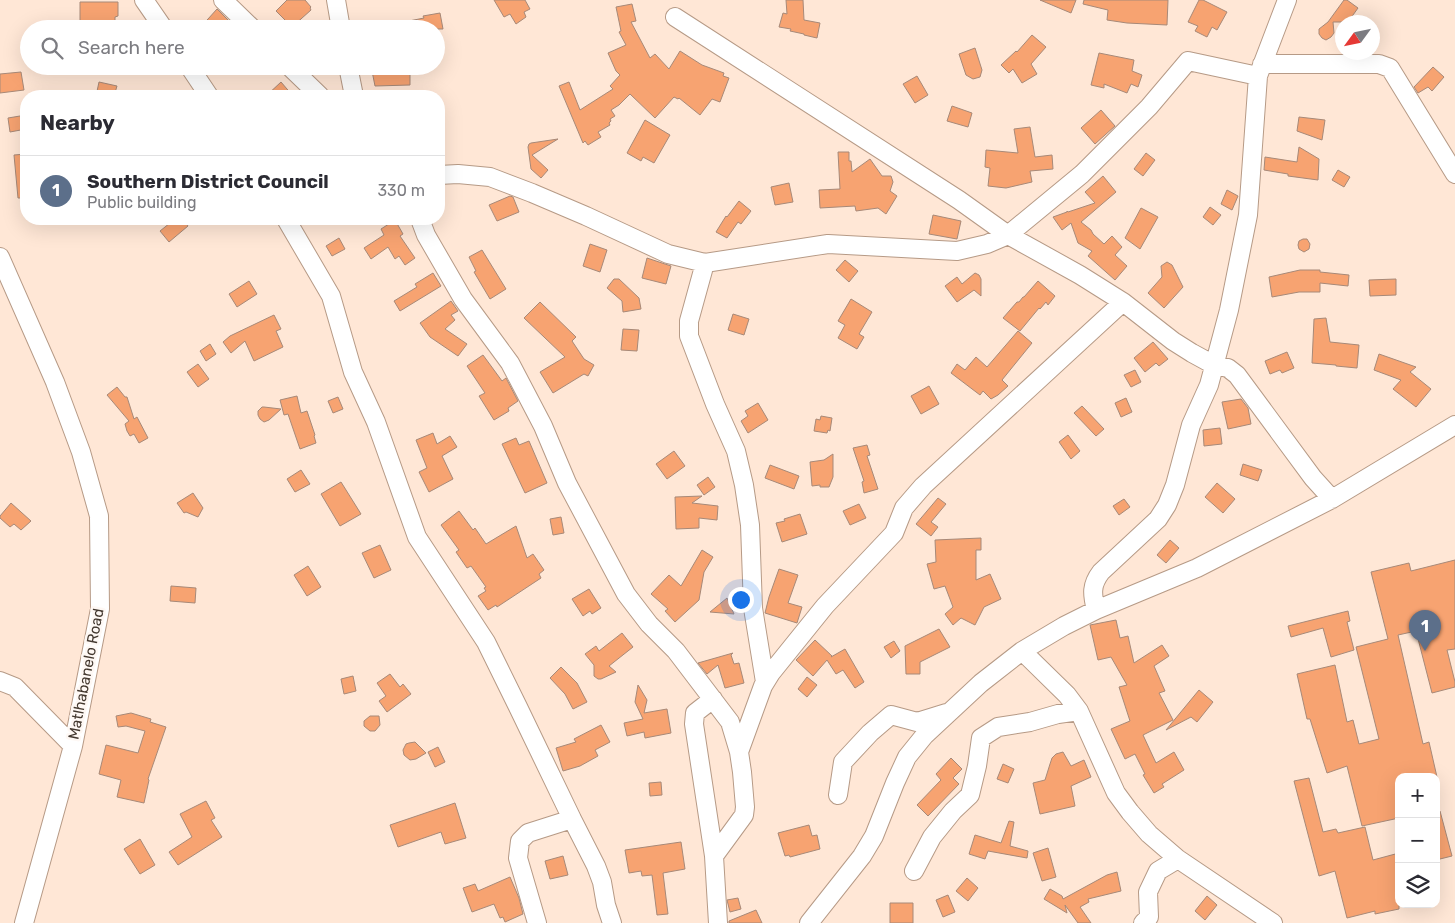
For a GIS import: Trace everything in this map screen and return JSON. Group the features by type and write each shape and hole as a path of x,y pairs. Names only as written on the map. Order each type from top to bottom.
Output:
{"street":[{"path":"144,0 158,20"},
{"path":"223,0 243,20"},
{"path":"336,0 339,20"},
{"path":"1096,610 1092,594 1094,580 1158,519 1167,505 1175,485 1191,425 1209,385 1229,310 1248,215 1260,70 1287,0"},
{"path":"675,17 952,195 1008,235 1123,302 1172,341 1214,365 1228,368 1237,374 1313,478 1332,499"},
{"path":"445,175 490,177 577,212 668,254 705,263 828,244 957,252 987,244 1008,235 1082,174 1148,107 1188,61 1215,66 1260,70 1378,64 1390,68 1455,174"},
{"path":"195,75 205,90"},
{"path":"298,75 314,90"},
{"path":"350,75 353,90"},
{"path":"290,225 331,296 352,372 376,422 417,536 486,642 596,866 612,923"},
{"path":"422,225 463,300 510,363 543,426 567,483 626,594 649,624 676,651 730,722 739,752 745,807 744,815 714,856"},
{"name":"Matlhabanelo Road","path":"0,257 55,382 81,452 99,516 100,609 73,746 24,923"},
{"path":"705,263 689,321 690,336 715,404 736,451 742,476 750,525 753,608 765,682"},
{"path":"739,752 765,682 825,606 894,533 904,508 923,486 1123,302"},
{"path":"809,923 862,856 874,836 908,757 924,736 981,683 1022,651 1064,626 1096,610 1198,568 1332,499 1455,425"},
{"path":"1022,651 1067,695 1079,711 1116,793 1149,834 1178,859 1273,923"},
{"path":"0,681 15,687 73,746"},
{"path":"713,699 696,713 694,724 714,856 718,923"},
{"path":"914,871 932,837 953,811 970,795 981,738 998,727 1079,711"},
{"path":"838,795 842,762 870,733 891,715 916,722 949,713"},
{"path":"537,923 518,858 520,841 528,833 572,819"},
{"path":"1148,921 1148,892 1158,871 1178,859"}],"building":[{"path":"287,0 305,0 311,7 311,10 300,20 285,20 276,11"},
{"path":"494,0 525,0 530,9 524,12 526,17 516,24 510,14 504,17"},
{"path":"786,0 803,0 804,20 820,23 817,38 779,27 783,13 787,14"},
{"path":"1040,0 1076,0 1071,13"},
{"path":"1084,0 1168,0 1167,25 1107,20 1108,10 1083,4"},
{"path":"1199,0 1203,0 1227,12 1217,30 1212,27 1207,37 1195,31 1198,26 1188,22"},
{"path":"1344,0 1358,8 1353,15 1335,15 1335,22 1333,22 1334,33 1326,40 1319,34 1319,29 1328,22"},
{"path":"80,2 118,2 118,16 115,17 115,20 80,20"},
{"path":"632,4 636,21 631,22 650,58 655,54 669,69 680,51 702,65 724,73 723,76 729,78 720,102 712,99 700,115 679,98 674,97 655,118 630,94 611,110 615,116 610,119 610,125 598,132 601,137 588,145 585,141 583,143 559,86 569,82 580,110 613,89 610,86 620,75 616,71 608,53 626,45 619,32 621,31 616,7"},
{"path":"217,9 228,20 207,20"},
{"path":"440,13 441,20 414,20 424,18 423,16"},
{"path":"1032,35 1046,47 1031,64 1037,74 1022,83 1013,69 1009,73 1001,65 1017,52"},
{"path":"975,48 982,70 980,77 973,79 966,75 959,54"},
{"path":"1099,53 1134,60 1132,71 1142,75 1138,87 1131,84 1127,93 1104,84 1104,88 1091,85"},
{"path":"1433,67 1444,77 1432,91 1428,87 1418,93 1414,87"},
{"path":"20,72 24,90 0,93 0,74"},
{"path":"373,75 410,75 410,85 375,86"},
{"path":"917,76 928,95 915,103 903,84"},
{"path":"99,82 117,86 116,90 97,90"},
{"path":"281,82 288,90 272,90"},
{"path":"952,106 972,113 968,127 947,121"},
{"path":"1101,110 1115,126 1095,144 1081,128"},
{"path":"20,116 20,130 10,132 8,118"},
{"path":"1299,117 1325,120 1322,140 1297,131"},
{"path":"645,120 670,135 654,163 643,157 641,161 627,153"},
{"path":"1030,127 1035,157 1052,155 1053,169 1030,171 1032,182 1006,188 988,186 990,168 985,167 986,150 1018,153 1014,129"},
{"path":"558,139 532,155 548,170 541,178 531,169 529,144"},
{"path":"1299,147 1319,159 1318,180 1288,176 1288,174 1264,170 1265,157 1297,162"},
{"path":"838,152 849,152 852,172 870,159 882,176 891,176 893,182 890,191 897,196 886,214 878,208 856,211 855,206 820,208 819,190 840,189"},
{"path":"1146,153 1155,160 1143,176 1134,169"},
{"path":"20,154 20,198 18,198 14,155"},
{"path":"1338,170 1350,177 1344,187 1332,180"},
{"path":"1103,176 1116,192 1081,222 1104,244 1112,236 1122,247 1115,255 1127,266 1115,280 1088,256 1092,251 1078,243 1071,223 1062,230 1053,217 1095,203 1085,192"},
{"path":"789,183 793,202 775,205 771,187"},
{"path":"1227,190 1238,196 1232,210 1221,204"},
{"path":"510,196 513,197 519,212 497,221 489,205"},
{"path":"739,201 751,211 741,224 738,222 727,238 716,232 726,216"},
{"path":"1210,207 1221,215 1213,225 1203,217"},
{"path":"1141,208 1158,217 1140,249 1125,238"},
{"path":"933,215 961,221 957,239 929,234"},
{"path":"168,225 188,226 169,242 160,231"},
{"path":"387,225 398,225 403,234 400,236 415,258 405,265 399,256 395,259 388,247 371,259 364,248 384,235 381,229"},
{"path":"339,238 345,249 332,256 326,246"},
{"path":"1307,239 1310,244 1309,249 1304,252 1299,249 1298,245 1299,241"},
{"path":"590,244 607,250 600,272 583,266"},
{"path":"482,250 506,289 490,299 474,272 476,271 469,257"},
{"path":"647,258 671,266 666,284 642,278"},
{"path":"845,260 858,271 849,282 836,270"},
{"path":"1167,262 1172,265 1183,287 1164,308 1148,293 1162,277 1161,266"},
{"path":"1300,270 1320,270 1320,272 1349,275 1348,286 1320,283 1320,292 1299,292 1272,297 1269,277"},
{"path":"433,273 441,286 400,311 394,301 417,287 415,284"},
{"path":"975,273 981,279 981,296 974,290 957,302 945,286 957,277 962,284"},
{"path":"614,279 619,279 639,298 641,309 623,312 622,301 607,288"},
{"path":"1396,279 1396,295 1370,296 1369,280"},
{"path":"249,281 257,294 237,307 229,294"},
{"path":"1038,281 1055,296 1048,305 1046,302 1039,308 1020,331 1003,318"},
{"path":"851,299 872,312 859,334 864,337 857,349 838,338 845,325 838,321"},
{"path":"451,301 458,311 451,315 455,320 445,329 467,344 458,356 430,337 420,323"},
{"path":"540,302 576,337 572,341 584,359 594,365 588,376 584,374 553,393 540,372 565,357 524,318"},
{"path":"733,314 749,319 744,335 728,330"},
{"path":"274,315 281,329 276,331 283,347 254,361 245,341 231,353 223,342 230,336"},
{"path":"1326,318 1330,342 1359,345 1357,368 1312,363 1314,319"},
{"path":"623,329 639,330 637,351 621,350"},
{"path":"1018,331 1032,343 1002,380 1008,386 998,395 991,399 983,391 980,395 951,373 957,364 965,370 976,357 987,367"},
{"path":"1153,342 1168,359 1159,366 1156,363 1145,372 1134,358"},
{"path":"210,344 216,354 206,361 200,351"},
{"path":"1287,352 1294,368 1282,373 1280,370 1270,374 1265,361"},
{"path":"1379,354 1416,367 1410,372 1431,389 1416,407 1393,389 1401,380 1374,370"},
{"path":"483,355 502,381 506,378 518,401 508,408 509,411 494,420 479,396 485,393 467,366"},
{"path":"198,364 209,379 198,387 187,372"},
{"path":"1135,370 1141,382 1131,387 1124,375"},
{"path":"929,386 939,404 921,414 911,396"},
{"path":"117,387 127,397 134,419 137,417 148,438 139,443 134,434 130,436 127,431 125,424 129,421 107,395"},
{"path":"297,396 301,413 307,411 316,443 300,449 288,414 284,415 280,400"},
{"path":"338,397 343,409 333,413 328,401"},
{"path":"1126,398 1132,412 1121,417 1115,403"},
{"path":"1241,399 1248,408 1251,424 1228,429 1222,402"},
{"path":"758,403 768,420 748,433 741,421 748,416 745,411"},
{"path":"1082,406 1104,429 1096,436 1074,413"},
{"path":"262,407 281,409 264,422 258,415 258,411"},
{"path":"821,416 832,418 830,431 828,430 827,433 814,431 816,419 820,420"},
{"path":"1220,428 1222,444 1204,446 1203,430"},
{"path":"433,433 437,444 450,436 457,447 442,456 453,479 429,492 419,472 427,468 416,440"},
{"path":"1068,435 1080,451 1071,459 1059,442"},
{"path":"516,438 519,445 529,441 547,483 525,493 502,444"},
{"path":"867,445 870,455 867,456 878,489 864,493 862,482 864,481 853,448"},
{"path":"674,451 685,466 667,479 656,464"},
{"path":"833,454 833,477 829,487 812,486 810,462 824,460"},
{"path":"1243,464 1262,470 1258,481 1240,475"},
{"path":"770,465 799,476 794,489 765,478"},
{"path":"301,470 310,484 295,492 287,479"},
{"path":"708,477 715,487 704,495 697,485"},
{"path":"341,482 361,514 340,526 321,494"},
{"path":"1217,483 1235,499 1223,513 1205,497"},
{"path":"193,493 203,508 198,517 186,512 184,513 177,503"},
{"path":"702,496 692,503 718,506 717,520 699,518 699,528 676,529 675,497"},
{"path":"938,498 946,504 931,522 938,527 931,536 916,524"},
{"path":"1124,499 1130,507 1119,515 1113,506"},
{"path":"11,503 31,521 21,530 14,524 10,527 0,518"},
{"path":"859,504 866,518 850,525 843,511"},
{"path":"459,511 473,530 475,528 486,544 516,526 527,558 533,554 544,570 539,574 541,578 497,607 496,605 488,610 478,596 486,591 484,588 486,587 471,566 467,568 456,552 459,550 441,525"},
{"path":"800,514 807,534 782,542 776,523"},
{"path":"561,517 564,533 553,535 550,519"},
{"path":"981,538 981,550 976,550 976,580 990,574 1001,599 984,607 975,625 961,618 953,625 945,614 953,607 945,586 934,589 927,564 936,562 935,540"},
{"path":"1170,540 1179,548 1166,563 1157,555"},
{"path":"380,545 391,570 374,578 362,553"},
{"path":"702,550 713,557 704,572 699,600 675,622 665,611 668,609 651,594 669,575 681,586"},
{"path":"1455,560 1455,649 1447,650 1455,687 1432,693 1416,631 1398,635 1423,744 1429,742 1436,773 1395,773 1395,819 1362,826 1347,766 1327,773 1310,719 1307,719 1297,674 1335,665 1347,722 1353,720 1359,744 1379,739 1356,647 1388,639 1371,572 1409,563 1411,571"},
{"path":"308,566 321,587 307,596 294,575"},
{"path":"779,569 798,575 788,603 802,607 797,623 765,613"},
{"path":"171,586 196,588 195,603 170,601"},
{"path":"589,589 601,608 592,614 590,611 583,616 572,599"},
{"path":"727,598 734,614 710,612"},
{"path":"1348,611 1350,621 1347,622 1354,650 1331,657 1323,628 1291,637 1288,626"},
{"path":"1116,620 1120,638 1128,636 1134,663 1162,645 1169,656 1154,666 1165,691 1159,693 1173,720 1143,735 1156,763 1174,752 1184,770 1162,784 1164,787 1154,793 1143,775 1145,774 1135,754 1125,759 1111,729 1130,721 1119,687 1127,685 1111,657 1098,660 1090,625"},
{"path":"939,629 950,647 920,662 920,674 906,674 905,646"},
{"path":"622,633 633,647 609,666 616,672 598,679 594,676 594,665 585,654 596,646 599,651"},
{"path":"815,640 831,657 845,649 864,682 855,688 843,670 836,674 827,660 813,676 796,660"},
{"path":"894,641 900,651 891,658 884,647"},
{"path":"733,653 731,655 734,664 739,663 744,683 725,688 718,665 707,674 698,663"},
{"path":"561,667 577,683 587,702 573,709 565,694 550,678"},
{"path":"390,674 400,687 403,684 411,694 387,712 379,701 386,696 377,683"},
{"path":"353,676 356,691 344,694 341,679"},
{"path":"807,677 817,685 807,697 798,689"},
{"path":"638,685 647,700 644,713 667,709 671,733 645,738 644,732 627,736 624,723 643,719 635,702"},
{"path":"1199,690 1213,702 1197,722 1191,717 1166,730"},
{"path":"131,713 151,719 150,722 166,727 148,779 144,803 117,797 121,780 99,774 106,745 138,753 145,731 126,726 118,727 116,716"},
{"path":"370,716 379,716 380,725 375,731 370,731 364,726 364,721"},
{"path":"601,725 610,742 595,750 598,756 580,766 563,771 556,748 576,742 574,739"},
{"path":"415,742 426,753 410,760 404,755 403,750 406,744"},
{"path":"438,747 445,762 435,767 428,752"},
{"path":"1063,752 1071,766 1084,760 1091,777 1071,786 1075,806 1040,814 1033,783 1045,780 1052,758 1056,754"},
{"path":"951,758 962,769 953,778 959,784 928,816 917,805 941,780 936,774"},
{"path":"1003,764 1014,769 1008,783 997,779"},
{"path":"1309,778 1323,832 1336,829 1338,833 1365,827 1373,860 1395,854 1395,908 1399,909 1375,914 1375,911 1347,918 1335,871 1319,876 1294,781"},
{"path":"661,782 662,795 650,796 649,783"},
{"path":"206,801 215,818 211,820 222,837 178,865 169,852 192,837 180,814"},
{"path":"455,803 466,838 445,844 441,832 398,847 390,825"},
{"path":"1440,811 1452,856 1440,859"},
{"path":"1009,821 1014,822 1010,846 1028,851 1027,858 988,851 985,859 969,854 975,835 1001,843"},
{"path":"809,825 812,836 817,835 820,849 790,857 789,855 785,856 778,833"},
{"path":"140,839 155,865 140,874 124,849"},
{"path":"681,842 685,869 663,873 668,914 657,915 652,875 642,876 641,871 629,873 625,850"},
{"path":"1048,848 1056,877 1042,881 1033,853"},
{"path":"563,856 568,875 550,879 545,861"},
{"path":"1117,872 1121,891 1088,899 1089,902 1080,907 1091,923 1078,923 1065,905 1067,913 1044,899 1050,889 1062,896 1063,899 1107,875"},
{"path":"510,877 519,898 523,914 505,922 503,917 500,918 494,904 472,912 463,888 475,884 478,891"},
{"path":"967,878 978,888 968,901 956,891"},
{"path":"948,895 955,912 943,917 936,900"},
{"path":"1207,896 1217,905 1205,920 1195,911"},
{"path":"738,898 741,909 730,912 727,900"},
{"path":"890,903 913,903 913,923 890,923"},
{"path":"756,910 762,923 729,923 729,921"}],"place":[{"name":"Southern District Council","path":"1425,651"}]}
